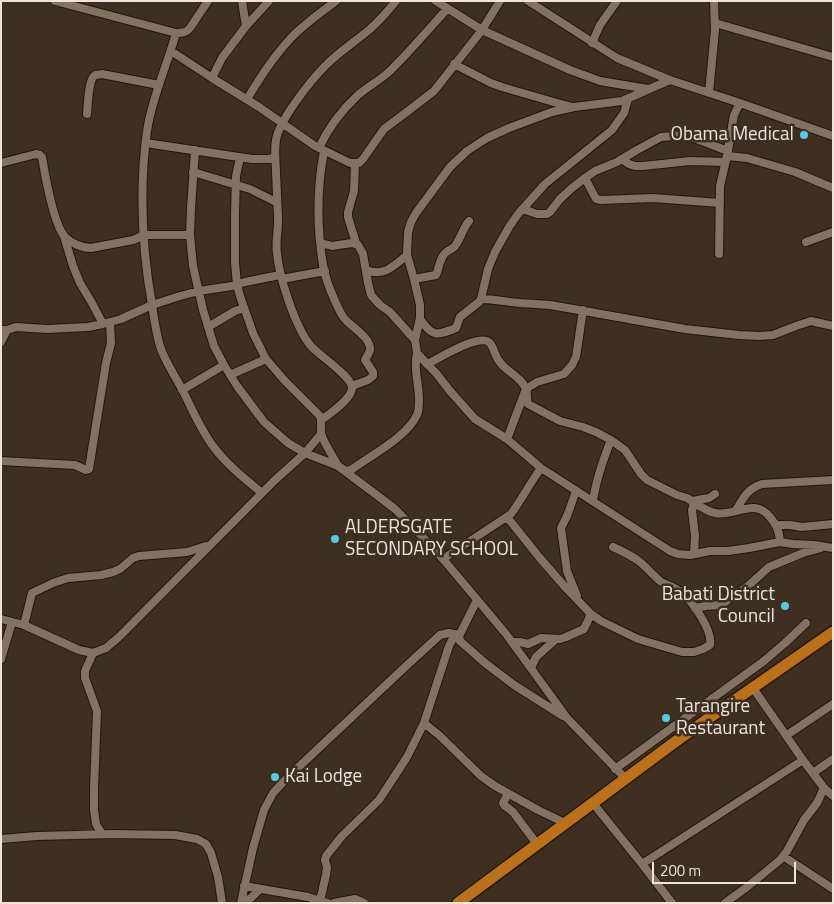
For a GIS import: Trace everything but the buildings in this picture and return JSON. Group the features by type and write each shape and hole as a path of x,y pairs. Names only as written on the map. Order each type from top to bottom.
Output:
{"highway":[{"path":"458,903 625,778 833,632"}],"street":[{"path":"55,1 176,33 188,31 208,1"},
{"path":"242,1 246,26"},
{"path":"212,78 222,58 246,26 269,1"},
{"path":"247,99 275,57 290,39 319,13 336,1"},
{"path":"322,420 344,402 352,390 352,386 346,376 311,347 307,341 281,277 276,251 278,218 274,158 276,137 282,124 309,84 344,48 371,28 396,1"},
{"path":"436,1 482,30 570,70 608,83 648,89"},
{"path":"171,51 321,149 354,164 359,163 363,159 384,128 434,91 482,30 500,1"},
{"path":"528,1 617,58 670,80 832,133"},
{"path":"592,43 600,25 617,1"},
{"path":"709,93 715,23 714,1"},
{"path":"352,386 368,380 373,376 373,372 365,360 370,348 362,334 343,317 324,271 319,200 322,141 334,120 359,95 390,71 447,9"},
{"path":"715,23 833,58"},
{"path":"176,33 155,93 149,121 143,171 142,214 145,258 160,348 204,435 240,475 262,493"},
{"path":"454,64 502,87 574,107"},
{"path":"87,114 90,87 93,77 96,75 102,74 159,85"},
{"path":"195,150 190,235 193,266 214,346 230,375 264,422 288,443 305,453 349,471 393,442 418,414 415,340 420,319 420,305 407,255 408,232 416,213 450,167 460,157 487,138 509,128 552,112 628,99 670,80"},
{"path":"420,319 427,329 438,334 457,327 460,317 481,299 488,269 508,228 545,184 612,130 624,114 628,99"},
{"path":"719,254 720,186 734,115 740,103"},
{"path":"523,209 537,214 547,214 560,199 584,178 661,137 691,136 727,156"},
{"path":"146,143 240,158 262,160 274,158"},
{"path":"1,163 36,154 42,157 56,219 64,236 73,266 80,283 107,323 111,342 89,468 86,470 74,465 1,461"},
{"path":"622,159 629,164 643,166 727,156 747,158 795,172 833,188"},
{"path":"240,158 236,176 235,214 237,285 253,333 266,359 285,381 316,411 322,420 321,434 338,466 394,509 443,559 512,642 568,718 625,778"},
{"path":"354,164 354,191 348,212 356,243 363,254 371,295 390,312 415,340"},
{"path":"193,172 250,189 276,202"},
{"path":"584,178 596,199 601,200 653,198 720,203"},
{"path":"414,279 436,275 439,263 445,252 456,245 469,221"},
{"path":"806,242 833,232"},
{"path":"64,236 71,242 88,248 133,240 144,234 190,235"},
{"path":"321,243 332,246 356,243"},
{"path":"366,270 380,272 389,269 407,255"},
{"path":"1,342 4,330 16,327 88,327 107,323 152,305 199,291 324,271"},
{"path":"481,299 494,298 519,303 534,303 584,310 685,329 759,336 777,334 811,321 833,326"},
{"path":"208,327 235,311 244,308"},
{"path":"507,439 526,389 537,382 564,374 569,370 576,357 584,310"},
{"path":"426,364 467,344 486,340 491,344 499,361 518,378 526,389 527,403 560,421 596,432 611,440 621,446 641,474 648,480 710,512 716,514 736,510 763,509 777,526 780,542"},
{"path":"417,353 475,419 507,439 541,468 670,551 678,554 694,554 710,551 728,551 780,542 829,548"},
{"path":"230,375 266,359"},
{"path":"182,390 224,365"},
{"path":"1,619 24,625 79,650 94,653 106,648 262,493 305,453 321,434"},
{"path":"593,501 602,463 611,440"},
{"path":"443,559 507,517 517,506 541,468"},
{"path":"736,510 749,490 755,486 833,480"},
{"path":"576,491 561,528 567,571 581,603"},
{"path":"693,504 716,494"},
{"path":"693,504 694,554"},
{"path":"507,517 539,557 591,614 601,621 638,639 682,652 694,652 710,645 708,632 695,608 680,591 662,582 640,562 613,546"},
{"path":"777,526 790,525 802,527 833,524"},
{"path":"24,625 32,594 53,583 68,578 106,574 120,569 128,561 139,556 187,552 210,545"},
{"path":"695,608 721,605 748,586 769,567 803,553 829,548"},
{"path":"244,886 308,897 324,902 326,856 342,836 379,800 407,757 424,723 449,646 452,640 463,631 477,600"},
{"path":"512,642 528,644 540,638 556,639 566,637 583,630 591,614"},
{"path":"1,659 12,622"},
{"path":"615,769 764,662 806,623"},
{"path":"260,889 251,900 242,903 252,848 264,810 273,793 404,666 440,635 448,633 459,635"},
{"path":"459,635 460,641 485,663 514,685 568,718"},
{"path":"531,668 536,657 556,639"},
{"path":"94,653 85,671 85,678 97,711 94,810 96,824 102,834"},
{"path":"753,688 803,760 824,788 833,796"},
{"path":"787,735 833,704"},
{"path":"424,723 481,776 508,794 565,823"},
{"path":"642,864 803,760"},
{"path":"813,773 833,760"},
{"path":"726,903 780,860 804,820 818,803 824,788"},
{"path":"508,794 503,803 504,805 517,816 537,844"},
{"path":"592,802 672,903"},
{"path":"1,839 102,834 192,837 206,844 211,853 218,876 222,903"},
{"path":"783,856 833,889"},
{"path":"334,903 352,900 364,903"}],"place":[{"name":"Obama Medical","path":"804,135"},
{"name":"ALDERSGATE SECONDARY SCHOOL","path":"335,539"},
{"name":"Babati District Council","path":"785,606"},
{"name":"Tarangire Restaurant","path":"666,718"},
{"name":"Kai Lodge","path":"275,777"}]}
